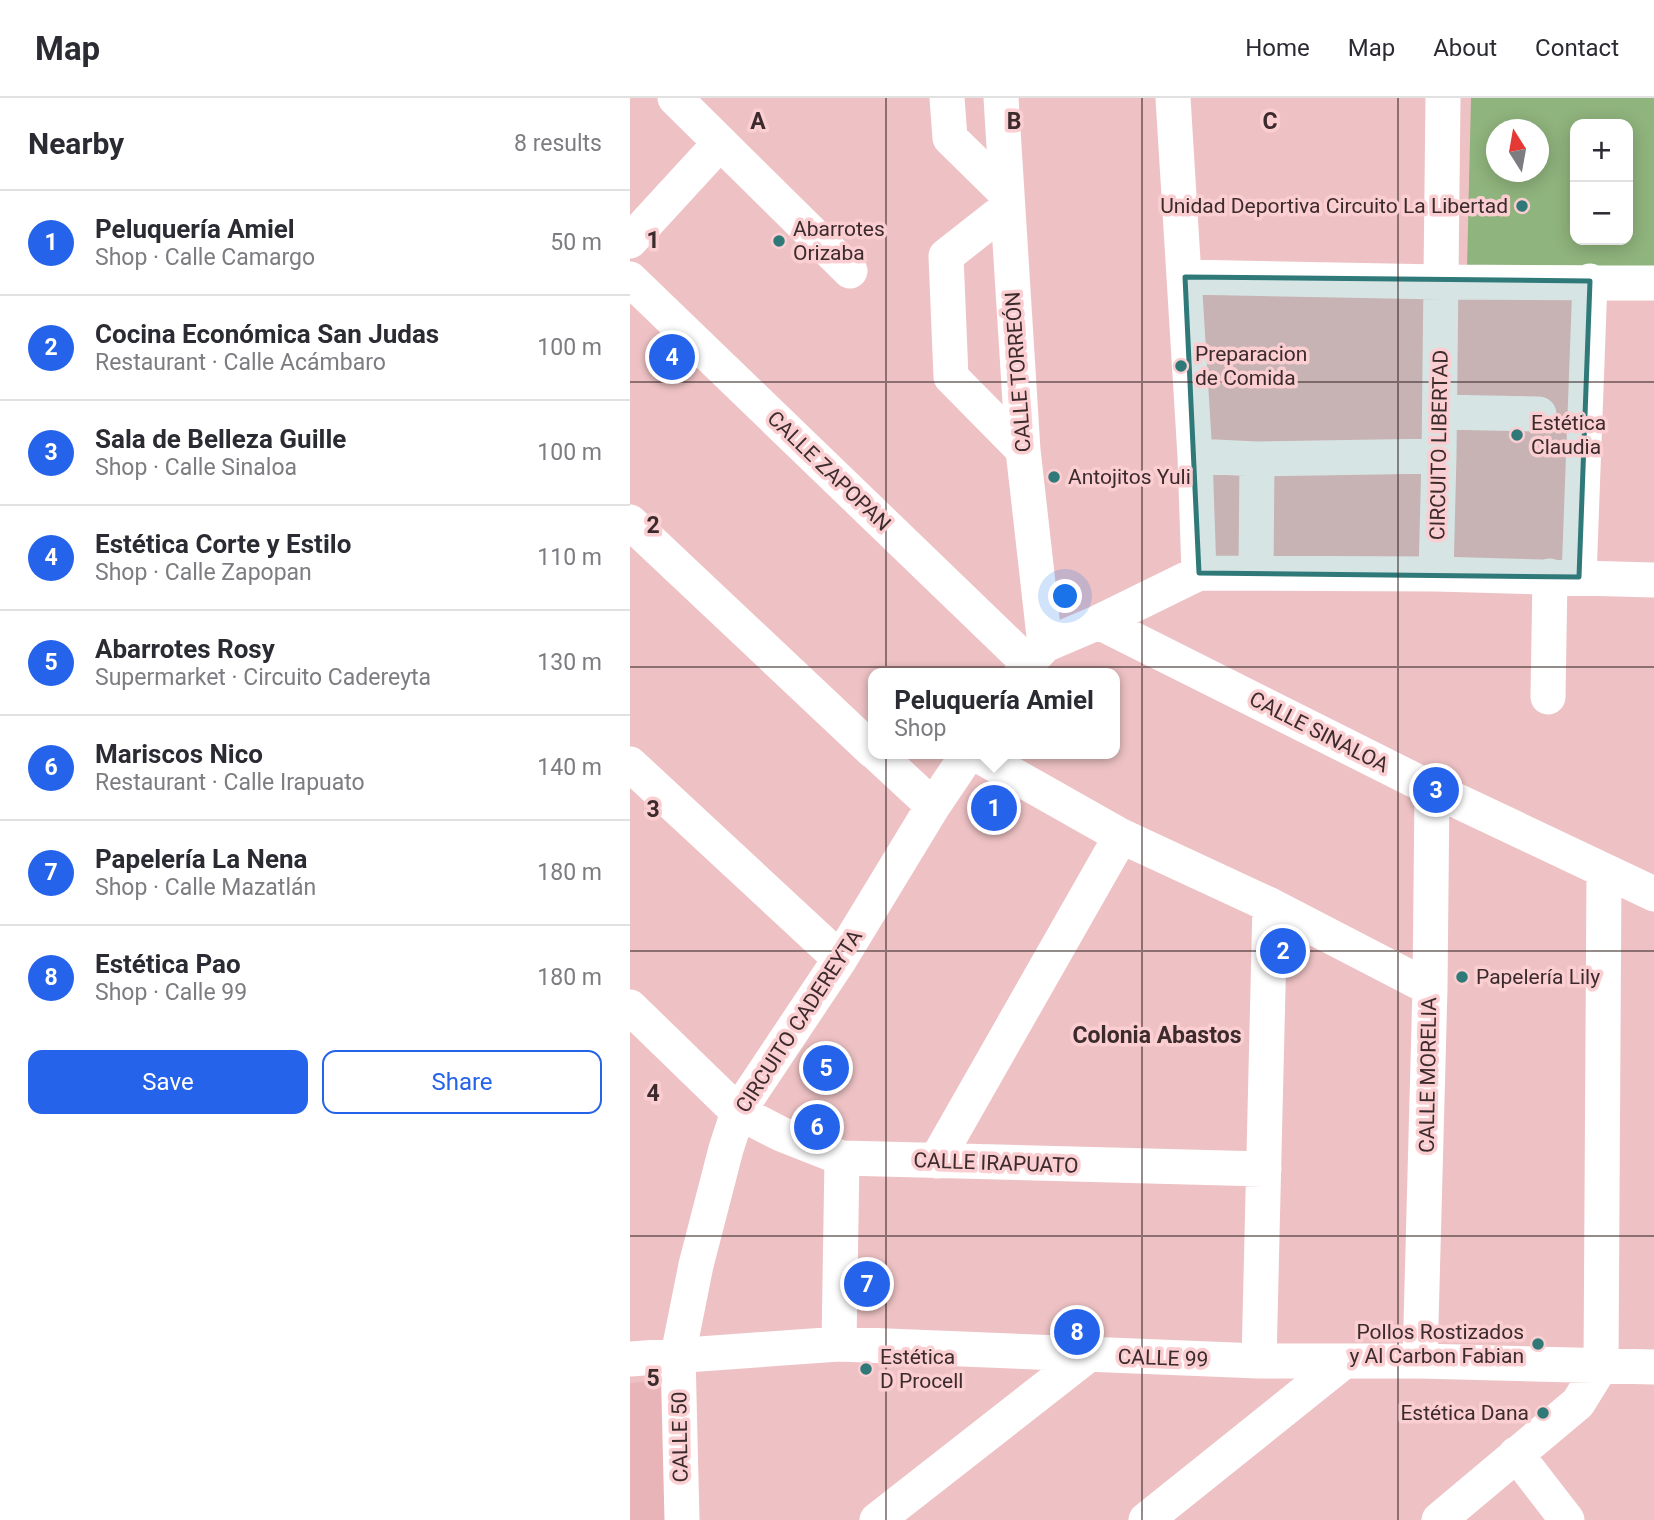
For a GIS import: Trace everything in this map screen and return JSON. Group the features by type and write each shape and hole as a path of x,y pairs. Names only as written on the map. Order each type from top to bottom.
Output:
{"street":[{"path":"676,98 850,271"},
{"path":"947,98 950,138 1007,201 946,256 951,377 1023,450"},
{"name":"CALLE TORREÓN","path":"1001,98 1023,450 1031,661"},
{"path":"1174,98 1195,456 1199,573"},
{"name":"CIRCUITO LIBERTAD","path":"1436,574 1443,98"},
{"path":"630,241 720,143"},
{"path":"1185,277 1654,283"},
{"name":"CALLE ZAPOPAN","path":"630,279 1031,661"},
{"path":"1548,698 1565,577 1590,281"},
{"path":"1440,412 1539,414"},
{"path":"1195,456 1256,459 1439,456"},
{"path":"1256,459 1256,573"},
{"path":"630,522 868,745"},
{"path":"1031,661 1099,622 1199,573 1436,574 1654,580"},
{"name":"CALLE SINALOA","path":"1099,622 1432,789 1654,894"},
{"path":"883,759 933,806"},
{"name":"CIRCUITO CADEREYTA","path":"678,1354 696,1265 738,1112 840,959 965,759"},
{"path":"985,759 1121,836 1270,905 1430,988"},
{"path":"630,764 840,959"},
{"name":"CALLE MORELIA","path":"1420,1361 1430,988 1432,789"},
{"path":"936,1161 1121,836"},
{"path":"1438,1520 1578,1403 1601,1366 1604,872"},
{"path":"1259,1361 1270,905"},
{"name":"CALLE IRAPUATO","path":"630,1007 738,1112 781,1134 842,1158 1264,1170"},
{"path":"839,1344 842,1158"},
{"name":"CALLE 99","path":"630,1359 839,1344 1259,1361 1420,1361 1654,1367"},
{"name":"CALLE 50","path":"678,1354 682,1520"},
{"path":"893,1515 1088,1355"},
{"path":"1146,1520 1343,1362"},
{"path":"1516,1454 1567,1520"}],"highlighted area":[{"path":"1185,277 1590,281 1579,577 1199,573"}],"shaded area":[{"path":"669,1379 673,1520 630,1520 630,1383"}],"green space":[{"name":"Unidad Deportiva Circuito La Libertad","path":"1471,98 1654,98 1654,272 1467,268"}],"place":[{"name":"Unidad Deportiva Circuito La Libertad","path":"1522,206"},
{"name":"Abarrotes Orizaba","path":"779,241"},
{"name":"Estética Corte y Estilo","path":"672,357"},
{"name":"Preparacion de Comida","path":"1181,366"},
{"name":"Estética Claudia","path":"1517,435"},
{"name":"Antojitos Yuli","path":"1054,477"},
{"name":"Sala de Belleza Guille","path":"1436,790"},
{"name":"Peluquería Amiel","path":"994,808"},
{"name":"Cocina Económica San Judas","path":"1283,951"},
{"name":"Papelería Lily","path":"1462,977"},
{"name":"Abarrotes Rosy","path":"826,1068"},
{"name":"Mariscos Nico","path":"817,1127"},
{"name":"Papelería La Nena","path":"867,1284"},
{"name":"Estética Pao","path":"1077,1332"},
{"name":"Pollos Rostizados y Al Carbon Fabian","path":"1538,1344"},
{"name":"Estética D Procell","path":"866,1369"},
{"name":"Estética Dana","path":"1543,1413"}],"district":[{"name":"Colonia Abastos","path":"1157,1035"}]}
